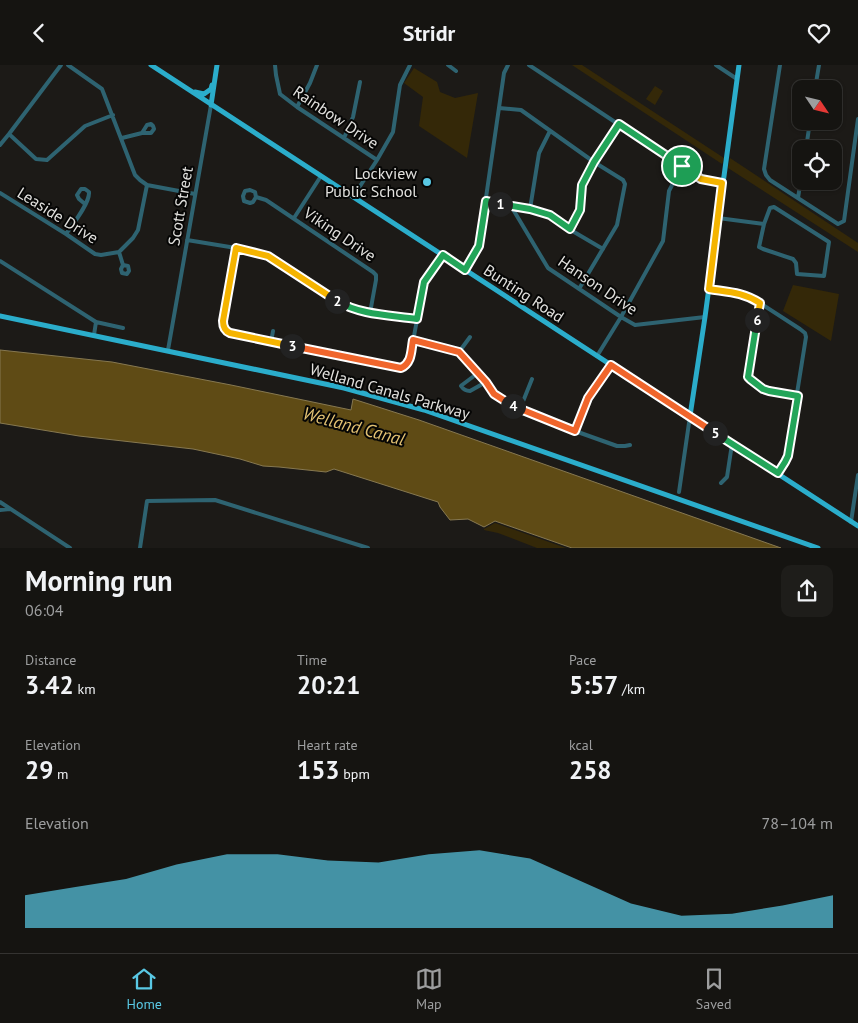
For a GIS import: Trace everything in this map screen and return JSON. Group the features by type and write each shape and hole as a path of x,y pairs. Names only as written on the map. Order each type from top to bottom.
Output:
{"main road":[{"name":"Bunting Road","path":"151,65 858,526"},
{"name":"Scott Street","path":"211,105 217,65"},
{"path":"690,416 739,65"},
{"path":"192,92 204,94 208,92 211,89 216,74"},
{"name":"Welland Canals Parkway","path":"0,316 344,388 424,410 818,548"}],"street":[{"path":"0,145 61,65"},
{"path":"68,65 102,89 135,175 147,185 195,194"},
{"name":"Rainbow Drive","path":"275,65 280,94 378,160"},
{"path":"297,107 310,83 316,65"},
{"path":"353,197 378,160 394,131 400,85 410,65"},
{"path":"448,65 456,71"},
{"path":"465,270 479,246 504,73 508,65"},
{"path":"529,65 701,179 722,183"},
{"path":"716,65 737,79"},
{"path":"780,65 764,169 766,175 770,180 838,224 844,221 858,119"},
{"path":"817,80 819,65"},
{"path":"344,138 353,117 360,82"},
{"name":"Scott Street","path":"168,350 211,105"},
{"path":"499,108 521,110 594,162 623,180 625,184 617,225 579,289"},
{"path":"9,134 36,159 47,160 85,126 113,115"},
{"path":"570,229 580,210 582,185 594,162 619,124"},
{"path":"530,209 540,153 550,131"},
{"path":"122,138 142,133"},
{"path":"597,355 622,317 663,241 669,191 682,166"},
{"path":"294,218 321,176"},
{"path":"123,265 119,252 138,230 147,185"},
{"path":"798,198 799,190"},
{"name":"Leaside Drive","path":"0,193 95,253 101,255 119,252"},
{"name":"Viking Drive","path":"256,197 266,200 373,271 376,275 376,280 370,313"},
{"path":"486,201 530,209 550,215 603,249"},
{"path":"66,234 85,204"},
{"name":"Hanson Drive","path":"511,206 548,267 635,325 705,317"},
{"path":"774,207 828,242 824,276 797,274 796,263 793,259 759,247 764,224 770,208 774,207"},
{"path":"718,217 764,224"},
{"path":"187,240 236,248 268,256 339,303 370,313 417,319"},
{"path":"236,248 223,321 223,327 228,332 401,368 409,363 424,282 443,255"},
{"path":"0,261 96,322 123,328"},
{"path":"709,289 744,294 805,333 798,396 788,456 778,473"},
{"path":"760,303 748,377 763,389 798,396"},
{"path":"94,335 96,322"},
{"path":"271,342 274,331"},
{"path":"459,352 470,337"},
{"path":"413,340 459,352 486,382 494,394 520,409 617,446 630,445"},
{"path":"575,431 588,398 611,365"},
{"path":"478,373 461,386 470,391 486,382"},
{"path":"520,409 532,379"},
{"path":"679,492 690,416"},
{"path":"721,483 727,477 732,444"},
{"path":"851,522 858,475"},
{"path":"140,548 148,501 215,500 368,548"},
{"path":"0,503 70,548"},
{"path":"0,510 10,509"}],"shaded area":[{"path":"572,65 582,65 724,158 722,164"},
{"path":"414,68 437,82 440,92 455,98 478,93 467,158 419,126 423,97 404,83"},
{"path":"655,86 663,91 655,105 646,99"},
{"path":"730,158 858,243 858,252 728,168"},
{"path":"793,285 839,294 831,341 783,311"},
{"path":"495,523 566,548 537,548 498,533 484,530"}],"water":[{"name":"Welland Canal","path":"0,350 112,362 351,410 353,399 419,420 781,548 572,548 495,521 484,527 468,519 450,520 438,502 334,469 326,472 263,466 193,449 79,436 0,423"}],"place":[{"name":"Lockview Public School","path":"427,182"}],"route":[{"path":"619,124 682,166 701,179 722,183 709,289 744,294 760,303 748,377 763,389 798,396 788,456 778,473 611,365 588,398 575,431 520,409 494,394 486,382 459,352 413,340 409,363 401,368 230,333 223,327 236,248 268,256 339,303 370,313 417,319 424,282 443,255 465,270 476,253 479,246 486,201 530,209 550,215 570,229 580,210 582,185 594,162 619,124"}]}
